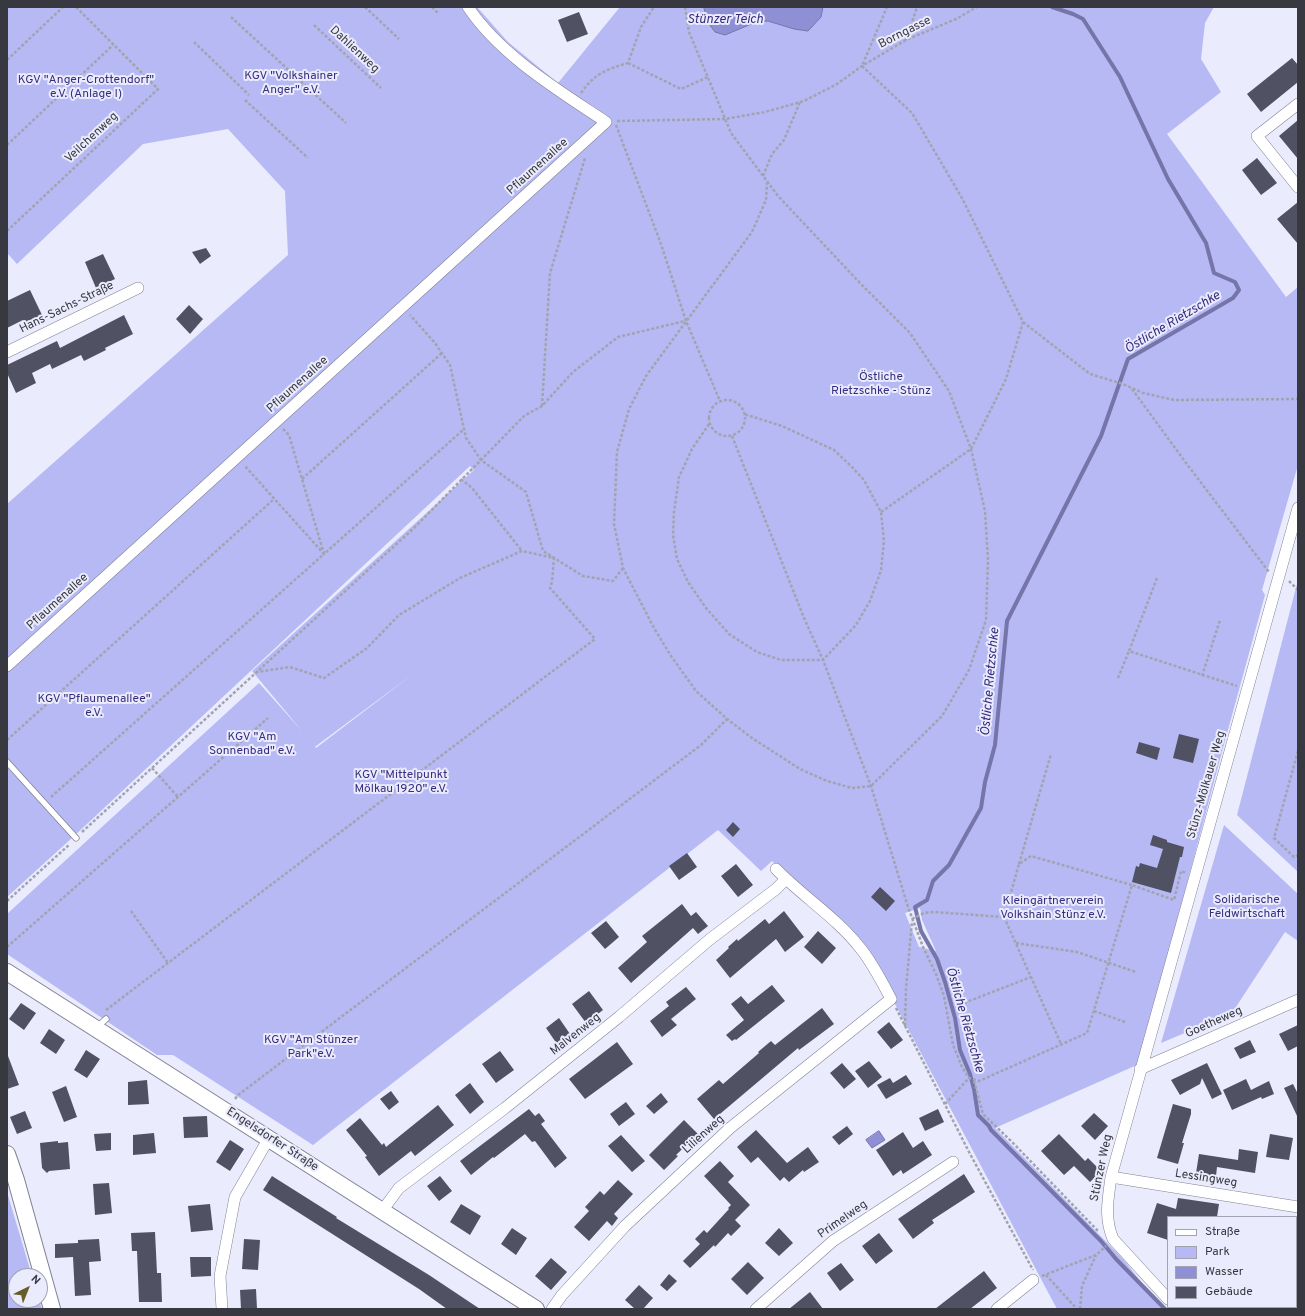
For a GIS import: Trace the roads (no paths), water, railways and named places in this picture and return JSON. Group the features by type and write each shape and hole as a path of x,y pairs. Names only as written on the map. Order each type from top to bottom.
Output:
{"street":[{"name":"Pflaumenallee","path":"7,666 606,122 545,81 490,35 468,7"},
{"path":"1298,104 1257,136 1298,187"},
{"name":"Hans-Sachs-Straße","path":"7,352 138,288"},
{"name":"Stünz-Mölkauer Weg","path":"1140,1069 1298,508"},
{"path":"776,869 786,879"},
{"name":"Lilienweg","path":"552,1309 562,1295 626,1226 725,1133 891,999 862,949 830,915 786,879"},
{"name":"Malvenweg","path":"382,1211 399,1188 505,1108 620,1017 710,940 776,889 786,879"},
{"name":"Engelsdorfer Straße","path":"7,972 101,1023 269,1138 536,1309"},
{"name":"Goetheweg","path":"1140,1069 1298,1000"},
{"name":"Stünzer Weg","path":"1140,1069 1111,1177 1106,1211 1110,1232 1113,1239 1167,1298"},
{"path":"222,1309 220,1276 235,1197 269,1138"},
{"path":"7,1154 16,1180 52,1309"},
{"name":"Primelweg","path":"756,1309 833,1241 953,1162"},
{"name":"Lessingweg","path":"1111,1177 1298,1207"},
{"path":"997,1309 1035,1279"}],"lane":[{"path":"7,762 76,838"}],"water":[{"name":"Stünzer Teich","path":"704,7 823,7 821,17 808,31 794,29 768,21 756,22 725,35 715,32 709,24"},
{"path":"879,1131 885,1140 872,1148 866,1140"}],"waterway":[{"name":"Östliche Rietzschke","path":"1052,7 1083,19 1120,77 1168,179 1206,243 1214,273 1235,282 1239,290 1233,298 1128,359 1101,436 1007,621 995,745 985,782 981,808 949,865 933,881 927,900 915,907 921,931 937,959 945,982 955,1018 960,1050 970,1074 974,1089 978,1115 1165,1309"}],"park label":[{"name":"KGV \"Volkshainer Anger\" e.V.","path":"291,84"},
{"name":"KGV \"Anger-Crottendorf\" e.V. (Anlage I)","path":"86,88"},
{"name":"Östliche Rietzschke - Stünz","path":"881,385"},
{"name":"KGV \"Pflaumenallee\" e.V.","path":"94,707"},
{"name":"KGV \"Am Sonnenbad\" e.V.","path":"252,745"},
{"name":"KGV \"Mittelpunkt Mölkau 1920\" e.V.","path":"401,783"},
{"name":"Solidarische Feldwirtschaft","path":"1247,908"},
{"name":"Kleingärtnerverein Volkshain Stünz e.V.","path":"1053,909"},
{"name":"KGV \"Am Stünzer Park\"e.V.","path":"311,1048"}]}
